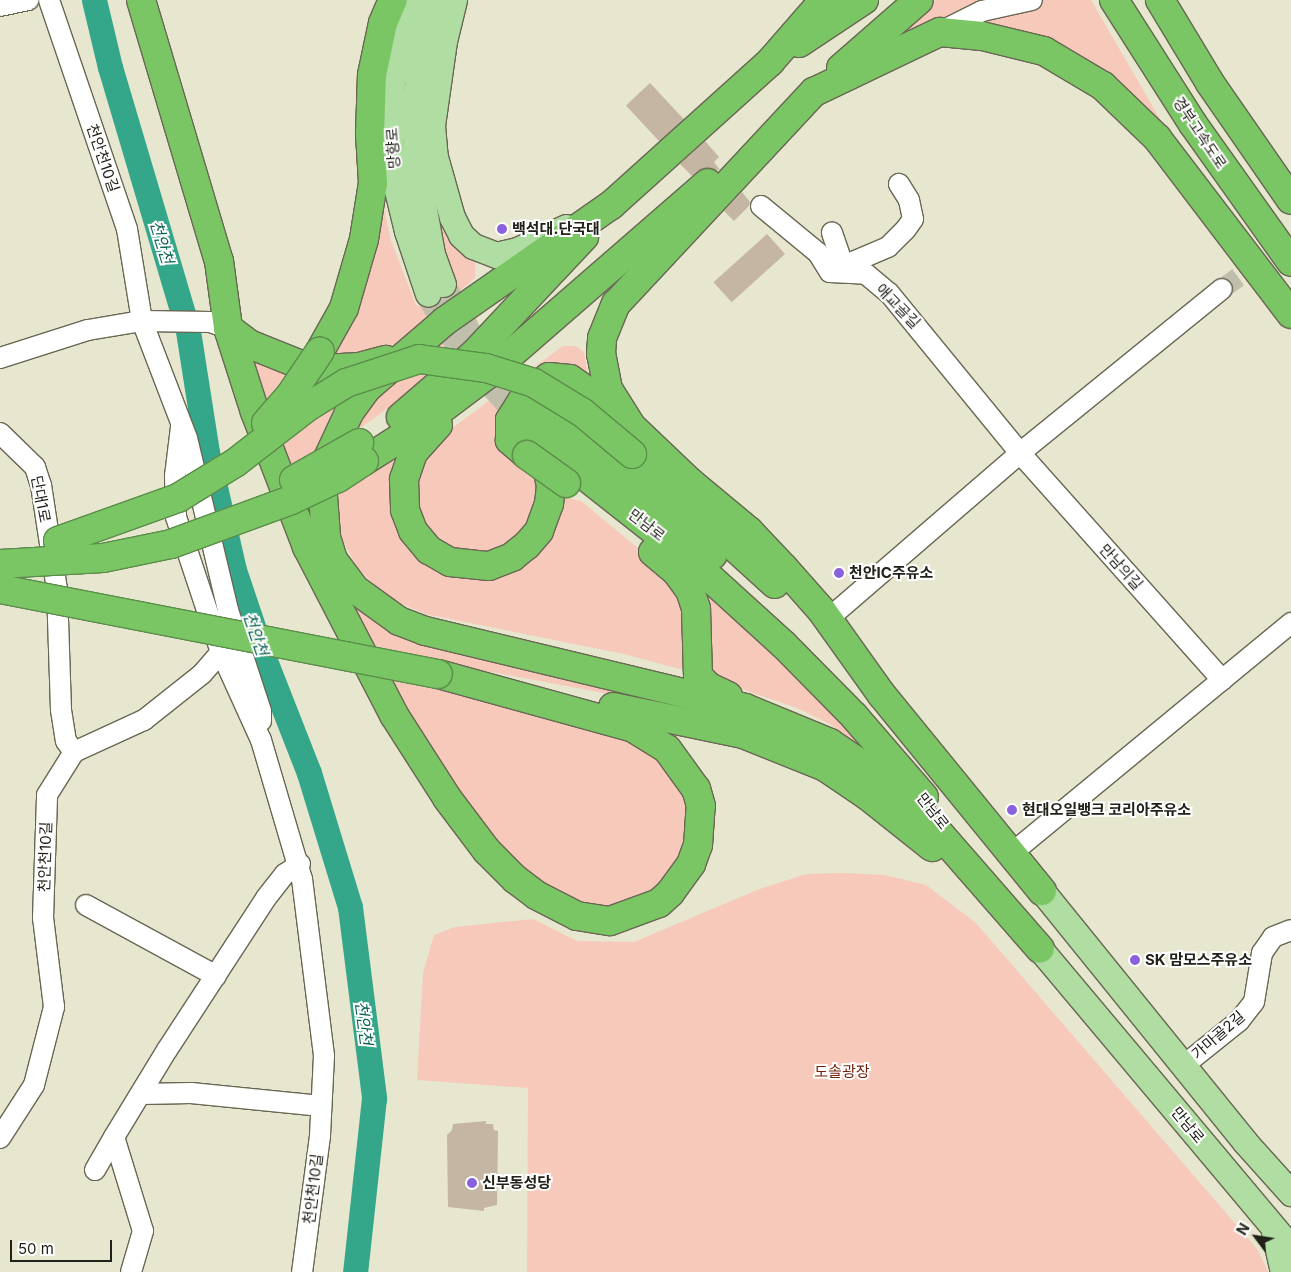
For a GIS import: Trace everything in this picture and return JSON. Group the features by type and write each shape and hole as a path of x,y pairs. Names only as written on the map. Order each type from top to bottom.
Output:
{"highway":[{"path":"141,0 219,261 222,296 218,325 255,412 307,547 394,716 447,798 487,851 515,879 536,895 577,916 610,921 659,903 670,893 691,864 698,845 701,806 696,789 668,749 634,728 438,674"},
{"path":"0,564 103,558 171,544 291,500 338,478 362,452 474,354 515,314 611,206 770,62 824,0"},
{"path":"770,62 864,0"},
{"path":"0,544 54,546 179,524 269,491 419,426 488,374 919,0"},
{"name":"경부고속도로","path":"1114,0 1193,124 1291,262"},
{"path":"1160,0 1210,84 1291,200"},
{"path":"1168,0 1210,84"},
{"path":"54,546 165,493 247,440 289,398 320,351 344,308 364,239 373,183 370,134 372,76 402,4"},
{"path":"630,424 608,390 603,371 602,338 607,320 630,288 814,92 940,32 982,36 1044,51 1103,86 1157,138 1291,314"},
{"path":"611,206 418,343 358,399 339,432 324,475 322,504 326,537 333,560 356,590 399,621 424,631 704,697 791,726"},
{"path":"222,296 262,347"},
{"path":"218,325 249,344 262,347 283,359 322,369 373,366 418,343"},
{"path":"93,529 178,498 235,462 306,408 346,383 419,359 486,368 534,383 583,413 632,454 802,609 882,695 1042,891"},
{"path":"488,374 413,453 404,479 405,510 413,531 430,550 450,562 468,566 489,566 512,556 539,531 549,504 551,485 545,456 532,415"},
{"path":"882,695 828,619 749,531 690,482 630,424 570,379 549,377 522,401 510,420 510,440 676,571 690,590 696,609 696,668 702,682 830,743 905,799 1040,949"},
{"name":"만남로","path":"532,415 650,499 773,610 847,682 953,801 1042,891"},
{"name":"만남로","path":"532,415 580,472 740,603 847,708 924,798 1040,949"},
{"path":"0,590 716,726 825,768 923,839 1040,949"}],"main road":[{"name":"망향로","path":"402,4 392,84 390,142 396,190 406,231 436,289 432,254 416,166 414,106 423,50 439,0"},
{"path":"454,0 444,41 432,124 435,157 452,216 461,235 472,246 496,255 517,250 611,206"},
{"name":"만남로","path":"1042,891 1183,1066 1291,1193"},
{"name":"만남로","path":"1040,949 1291,1248"},
{"path":"1268,1221 1281,1253 1283,1272"}],"street":[{"path":"0,6 28,0"},
{"name":"천안천10길","path":"49,0 127,229 148,321 180,427 186,438 228,610 261,711 261,740"},
{"path":"770,62 811,25 846,0"},
{"path":"940,32 982,11 1032,0"},
{"path":"830,272 888,247 906,229 913,218 909,200 899,184"},
{"path":"761,206 818,253 830,272"},
{"path":"830,272 841,259 832,234"},
{"name":"애교골길","path":"830,272 866,274 889,293 1020,453"},
{"path":"828,619 1020,453 1222,290"},
{"path":"0,358 88,330 148,321 218,325"},
{"name":"천안천10길","path":"180,427 175,476 176,517 221,652 261,740 300,864 324,1056 322,1106 302,1272"},
{"name":"단대1로","path":"0,433 35,467 54,546 62,710 66,741 74,752"},
{"name":"만남의길","path":"1020,453 1222,680"},
{"path":"1012,853 1291,623"},
{"path":"74,752 144,720 202,674 221,652"},
{"name":"천안천10길","path":"0,1138 34,1085 54,1007 42,918 47,795 74,752"},
{"path":"95,1170 141,1094 271,892 285,874 300,864"},
{"path":"86,904 216,976"},
{"name":"가마골2길","path":"1183,1066 1239,1020 1254,1002 1262,953 1273,937 1291,930"},
{"path":"141,1094 191,1093 322,1106"},
{"path":"114,1137 143,1231 131,1272"}],"green space":[{"path":"936,0 1091,0 1178,150 1033,35 1007,27 959,26 919,33 908,28 910,22"},
{"path":"427,164 476,258 475,278 403,339 388,348 330,360 379,183 391,241 416,305 422,307 451,289 456,281 439,233"},
{"path":"471,318 477,319 479,327 432,376 348,437 390,379"},
{"path":"563,346 576,346 584,352 589,382 535,475 536,506 522,537 486,555 448,550 420,525 413,485 426,452 451,429"},
{"path":"241,347 320,383 356,394 312,532"},
{"path":"404,454 398,526 483,576 559,496 581,501 644,553 683,592 687,671 624,654 425,614 385,596 357,567 342,539 336,496"},
{"path":"698,585 718,599 858,737 860,745 830,724 797,708 712,679"},
{"path":"341,593 379,624 399,635 762,723 428,660 649,743 687,799 689,845 655,893 611,909 583,906 527,875 488,833 410,722"},
{"name":"도솔광장","path":"806,874 885,875 926,885 975,922 1258,1250 1268,1272 527,1272 528,1088 417,1080 423,973 434,935 455,927 533,919 577,941 634,942 757,890"}],"building":[{"path":"650,83 684,120 660,142 626,106"},
{"path":"705,141 719,157 714,162 720,170 705,168 692,176 680,164"},
{"path":"742,192 750,202 749,206 734,221 724,211"},
{"path":"767,234 785,254 732,302 713,282"},
{"path":"486,1121 486,1124 493,1124 494,1130 498,1131 497,1205 484,1208 484,1211 448,1207 447,1135 452,1130 453,1124"}],"waterway":[{"name":"천안천","path":"94,0 110,67 188,331 207,452 234,570 262,653 309,773 350,907 374,1098 355,1272"}],"tunnel":[{"path":"1222,289 1291,239"},
{"path":"443,284 469,332 493,363"},
{"path":"428,294 465,356 525,421"}],"place":[{"name":"백석대.단국대","path":"502,229"},
{"name":"천안IC주유소","path":"839,573"},
{"name":"현대오일뱅크 코리아주유소","path":"1012,810"},
{"name":"SK 맘모스주유소","path":"1135,960"},
{"name":"신부동성당","path":"472,1183"}]}
